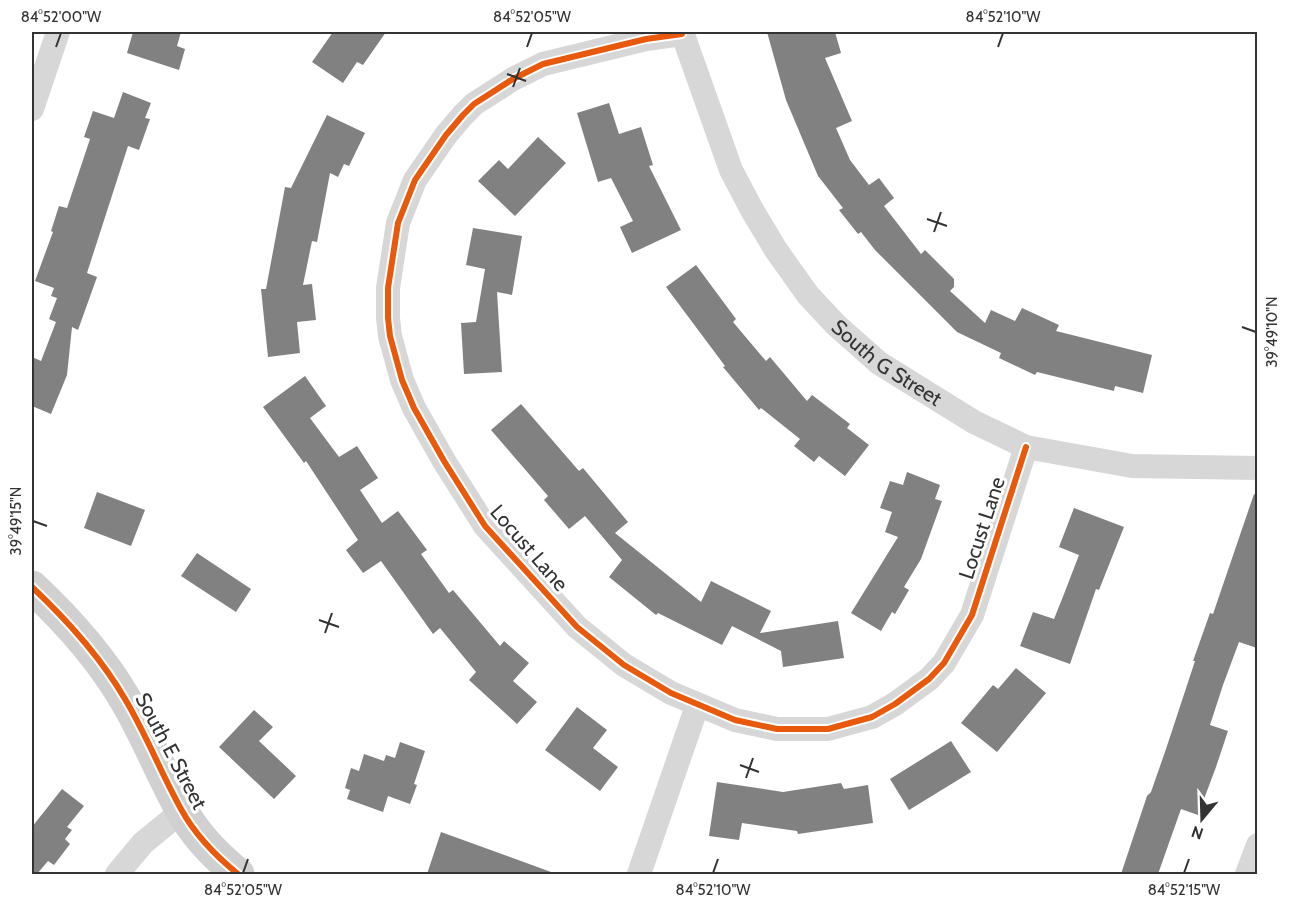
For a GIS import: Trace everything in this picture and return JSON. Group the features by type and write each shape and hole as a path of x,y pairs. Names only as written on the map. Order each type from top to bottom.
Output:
{"street":[{"path":"32,109 58,32"},
{"name":"South G Street","path":"682,33 731,170 776,250 808,295 879,363 974,422 1026,447 1132,466 1257,468"},
{"name":"Locust Lane","path":"682,33 646,39 543,64 513,80 474,104 463,115 415,180 398,223 388,288 390,336 402,380 414,408 446,465 485,526 570,619 596,644 671,693 697,706 735,720 777,729 828,729 872,717 895,704 929,679 944,663 972,615 1026,447"},
{"name":"South E Street","path":"32,587 63,616 90,648 125,698 182,811 219,859 238,874"},
{"path":"639,874 697,706"},
{"path":"117,874 143,843 182,811"},
{"path":"1248,874 1257,845"}],"building":[{"path":"133,32 181,32 177,46 185,49 179,70 127,53"},
{"path":"333,32 386,32 363,65 357,62 343,83 312,62"},
{"path":"767,32 835,32 841,53 825,58 852,121 836,128 850,160 869,185 879,178 894,198 884,206 921,254 925,250 954,279 954,287 950,291 985,323 991,310 1015,321 1022,308 1059,325 1056,331 1152,355 1143,393 1115,386 1114,391 1037,372 1035,375 999,358 1001,353 957,332 875,250 861,232 858,234 839,210 843,208 818,176 786,100"},
{"path":"123,92 151,103 145,118 150,119 139,150 128,146 87,273 97,277 78,330 72,327 67,375 51,414 32,406 32,357 41,361 56,322 49,319 57,298 51,296 54,288 35,281 53,232 51,231 59,206 67,208 90,139 84,137 93,111 114,118"},
{"path":"609,103 619,134 641,127 653,165 649,166 681,230 632,253 620,227 633,221 611,178 598,182 577,113"},
{"path":"327,115 365,133 349,166 344,164 338,177 330,173 317,242 312,241 303,285 312,284 316,320 297,322 300,353 268,357 261,289 266,289 285,187 291,188"},
{"path":"538,137 566,163 515,216 478,181 499,160 508,169"},
{"path":"473,228 522,236 512,295 497,292 502,372 464,374 461,323 476,322 485,269 466,265"},
{"path":"696,265 736,319 733,322 766,361 770,357 807,401 812,395 850,424 847,428 869,445 845,476 819,456 814,462 794,446 800,439 761,408 759,410 723,367 725,366 666,287"},
{"path":"305,376 326,406 310,418 339,457 357,446 378,478 360,490 382,523 398,511 427,550 421,554 449,593 453,590 500,646 504,641 529,663 513,681 537,702 517,724 469,680 476,672 440,628 433,634 381,561 363,573 346,550 358,540 306,461 304,463 263,407"},
{"path":"521,404 579,471 583,468 628,522 615,533 701,602 711,581 771,611 760,633 838,621 844,658 783,667 781,651 732,626 722,645 658,613 656,615 609,577 622,560 585,516 569,529 544,500 548,496 491,430"},
{"path":"907,472 940,485 935,499 942,501 921,559 904,587 909,590 895,614 892,612 881,631 851,613 898,537 885,532 892,512 880,508 890,481 903,485"},
{"path":"97,492 145,510 131,546 84,528"},
{"path":"1254,494 1257,495 1257,648 1239,642 1223,685 1210,725 1228,731 1216,767 1198,815 1181,809 1158,874 1121,874 1147,796 1151,792 1166,749 1195,661 1193,661 1210,613 1213,614"},
{"path":"1074,508 1124,527 1099,590 1096,589 1070,664 1020,646 1033,612 1054,619 1064,594 1079,555 1059,547"},
{"path":"197,553 251,589 236,612 181,576"},
{"path":"1016,668 1046,693 997,752 961,723 993,685 998,689"},
{"path":"577,707 607,730 593,748 618,767 600,791 545,750"},
{"path":"254,710 273,727 259,741 296,776 274,799 219,747"},
{"path":"951,741 971,772 909,810 890,779"},
{"path":"400,742 425,751 410,804 388,796 383,812 347,799 350,790 345,788 351,768 359,771 364,754 384,761 386,755 395,758"},
{"path":"717,782 783,792 841,783 844,789 868,785 873,823 798,834 797,831 742,823 739,840 709,836"},
{"path":"62,789 84,806 67,827 72,830 65,839 70,844 54,865 48,861 37,874 32,874 32,827"},
{"path":"441,832 551,872 550,874 427,874"}],"cycle path":[{"path":"682,34 646,39 543,64 513,79 474,104 463,115 415,180 398,223 388,288 390,336 402,380 414,408 485,526 577,627 624,665 671,693 735,720 777,729 828,729 872,717 895,704 929,679 944,663 972,615 1026,447"},
{"path":"32,587 58,612 105,668 133,712 186,818 207,844 238,874"}]}
